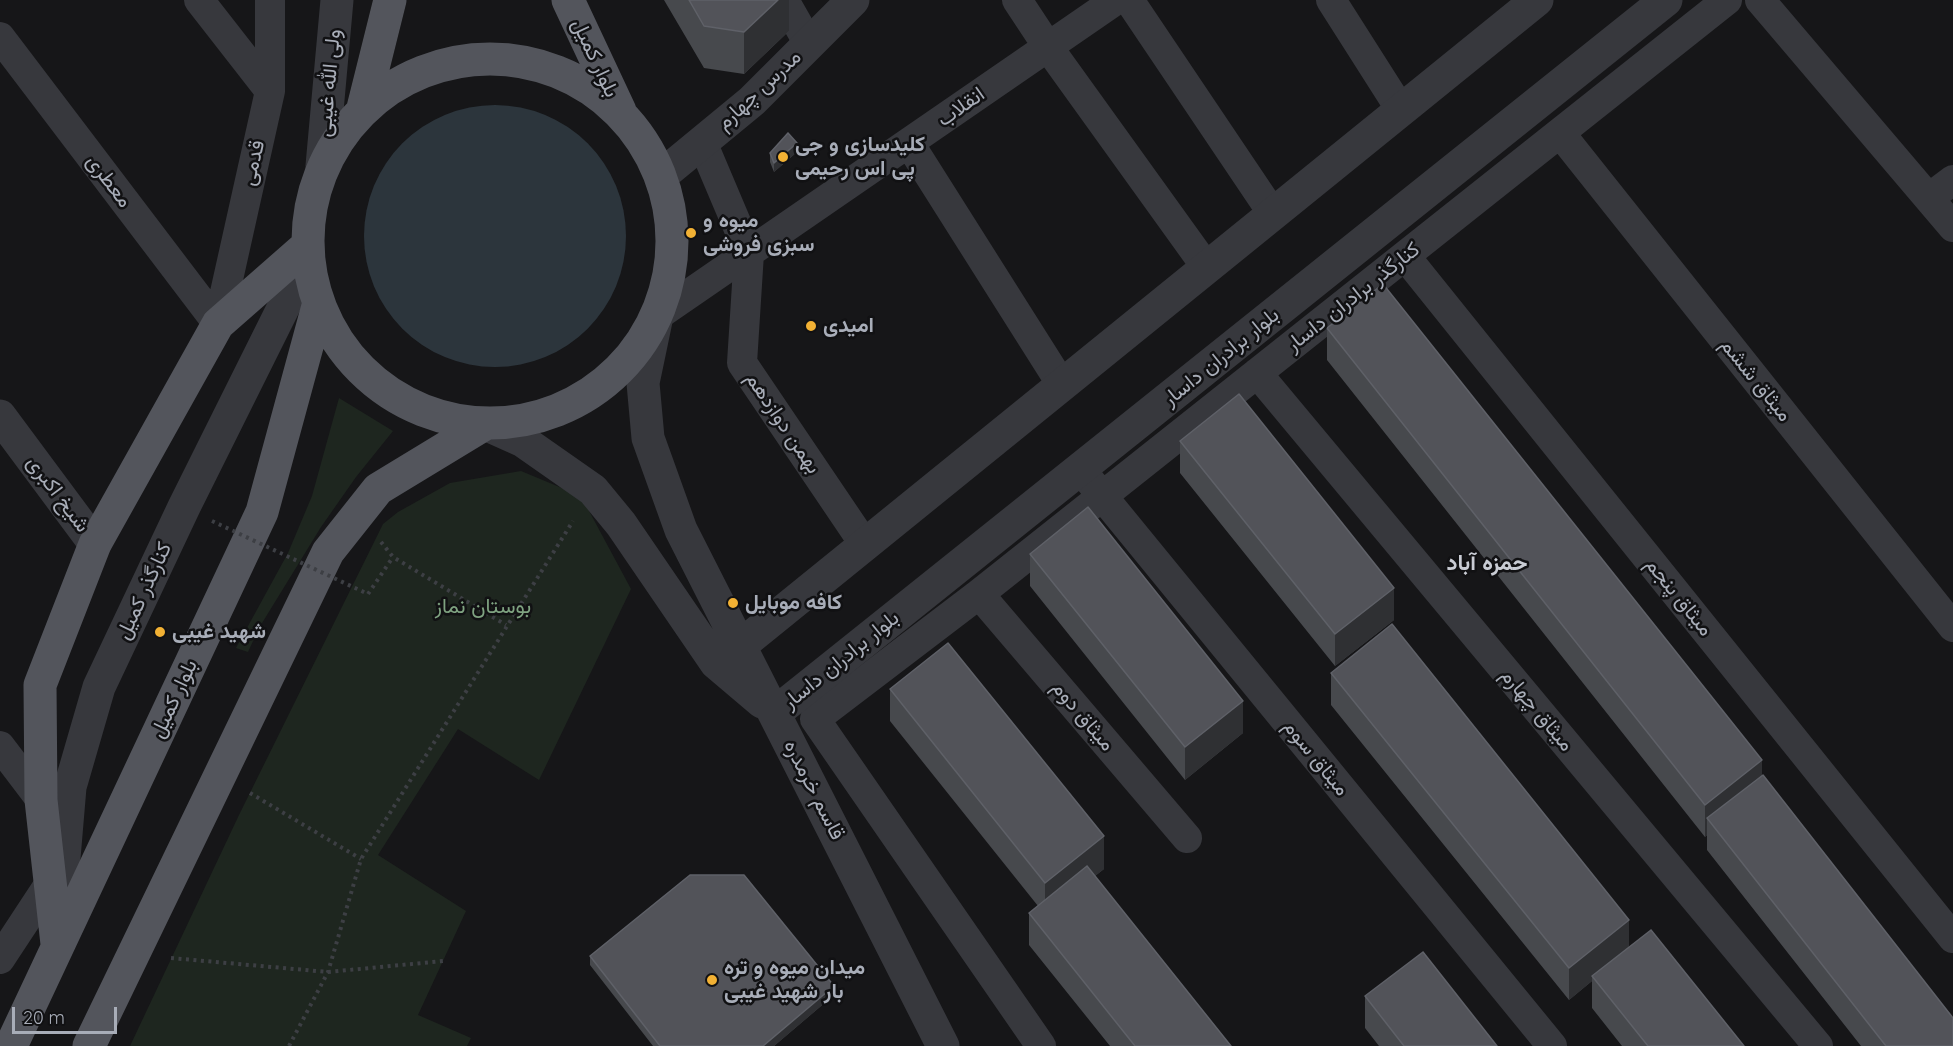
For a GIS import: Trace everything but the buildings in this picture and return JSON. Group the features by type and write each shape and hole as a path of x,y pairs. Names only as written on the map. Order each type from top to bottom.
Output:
{"main road":[{"path":"363,108 390,0"},
{"name":"بلوار کمیل","path":"568,0 622,116"},
{"path":"465,60 523,61 577,81 622,116 645,144 661,176 672,222 671,270 657,316 629,361 588,396 538,417 485,424 432,414 384,391 345,353 318,306 307,253 308,212 322,166 340,136 363,108 410,76 465,60"},
{"path":"57,944 41,800 40,685 95,544 218,324 307,253"},
{"name":"بلوار کمیل","path":"11,1046 262,512 318,306"},
{"path":"89,1046 327,552 378,489 485,424"}],"street":[{"path":"199,0 270,91"},
{"name":"قدمی","path":"218,324 270,91 270,0"},
{"name":"ولی الله غیبی","path":"322,166 337,0"},
{"path":"784,0 809,44"},
{"name":"مدرس چهارم","path":"661,176 752,101 853,0"},
{"path":"1017,0 1048,47 1207,268"},
{"name":"انقلاب","path":"657,316 1116,0"},
{"path":"1129,0 1273,214"},
{"path":"1331,0 1401,111"},
{"path":"740,646 1537,0"},
{"name":"بلوار برادران داسار","path":"775,713 1666,0"},
{"name":"کنارگذر برادران داسار","path":"814,719 980,594 1727,0"},
{"path":"1760,0 1953,227"},
{"name":"معطری","path":"0,38 218,324"},
{"name":"میثاق ششم","path":"1560,133 1953,627"},
{"path":"702,142 749,253"},
{"path":"909,143 1062,385"},
{"path":"1929,198 1953,180"},
{"name":"کنارگذر کمیل","path":"57,944 70,787 99,687 307,253"},
{"name":"بهمن دوازدهم","path":"749,253 742,363 865,545"},
{"name":"میثاق پنجم","path":"1405,256 1953,938"},
{"path":"657,316 643,383 648,438 681,530 775,713 814,719 1041,1046"},
{"name":"میثاق چهارم","path":"1257,373 1818,1046"},
{"name":"شیخ اکبری","path":"0,416 95,544"},
{"name":"قاسم خرمدره","path":"485,424 523,441 593,490 621,524 716,663 775,713 943,1046"},
{"name":"میثاق سوم","path":"1080,469 1552,1046"},
{"name":"میثاق دوم","path":"980,594 1187,838"},
{"path":"0,746 41,800"},
{"path":"0,959 50,883"}],"path":[{"path":"289,1046 328,972 361,859 593,490"},
{"path":"359,513 393,557 506,625"},
{"path":"212,521 368,594 393,557"},
{"path":"250,793 361,859"},
{"path":"171,958 328,972 443,961"}],"green space":[{"path":"339,398 393,431 356,477 321,527 259,628 248,652 236,648 288,553 312,496"},
{"name":"بوستان نماز","path":"521,471 581,496 631,589 539,780 458,729 378,855 466,911 418,1015 471,1038 467,1046 130,1046 239,815 383,524 398,512 450,483"}],"shaded area":[{"path":"495,105 520,108 545,115 568,127 596,153 616,186 623,211 626,236 623,261 616,286 604,309 578,337 545,357 520,364 495,367 470,364 445,357 422,345 394,319 374,286 367,261 364,236 367,211 374,186 386,163 412,135 445,115 470,108"}],"place":[{"name":"کلیدسازی و جی پی اس رحیمی","path":"783,157"},
{"name":"میوه و سبزی فروشی","path":"691,233"},
{"name":"امیدی","path":"811,326"},
{"name":"کافه موبایل","path":"733,603"},
{"name":"شهید غیبی","path":"160,632"},
{"name":"میدان میوه و تره بار شهید غیبی","path":"712,980"}],"district":[{"name":"حمزه آباد","path":"1487,563"}]}
